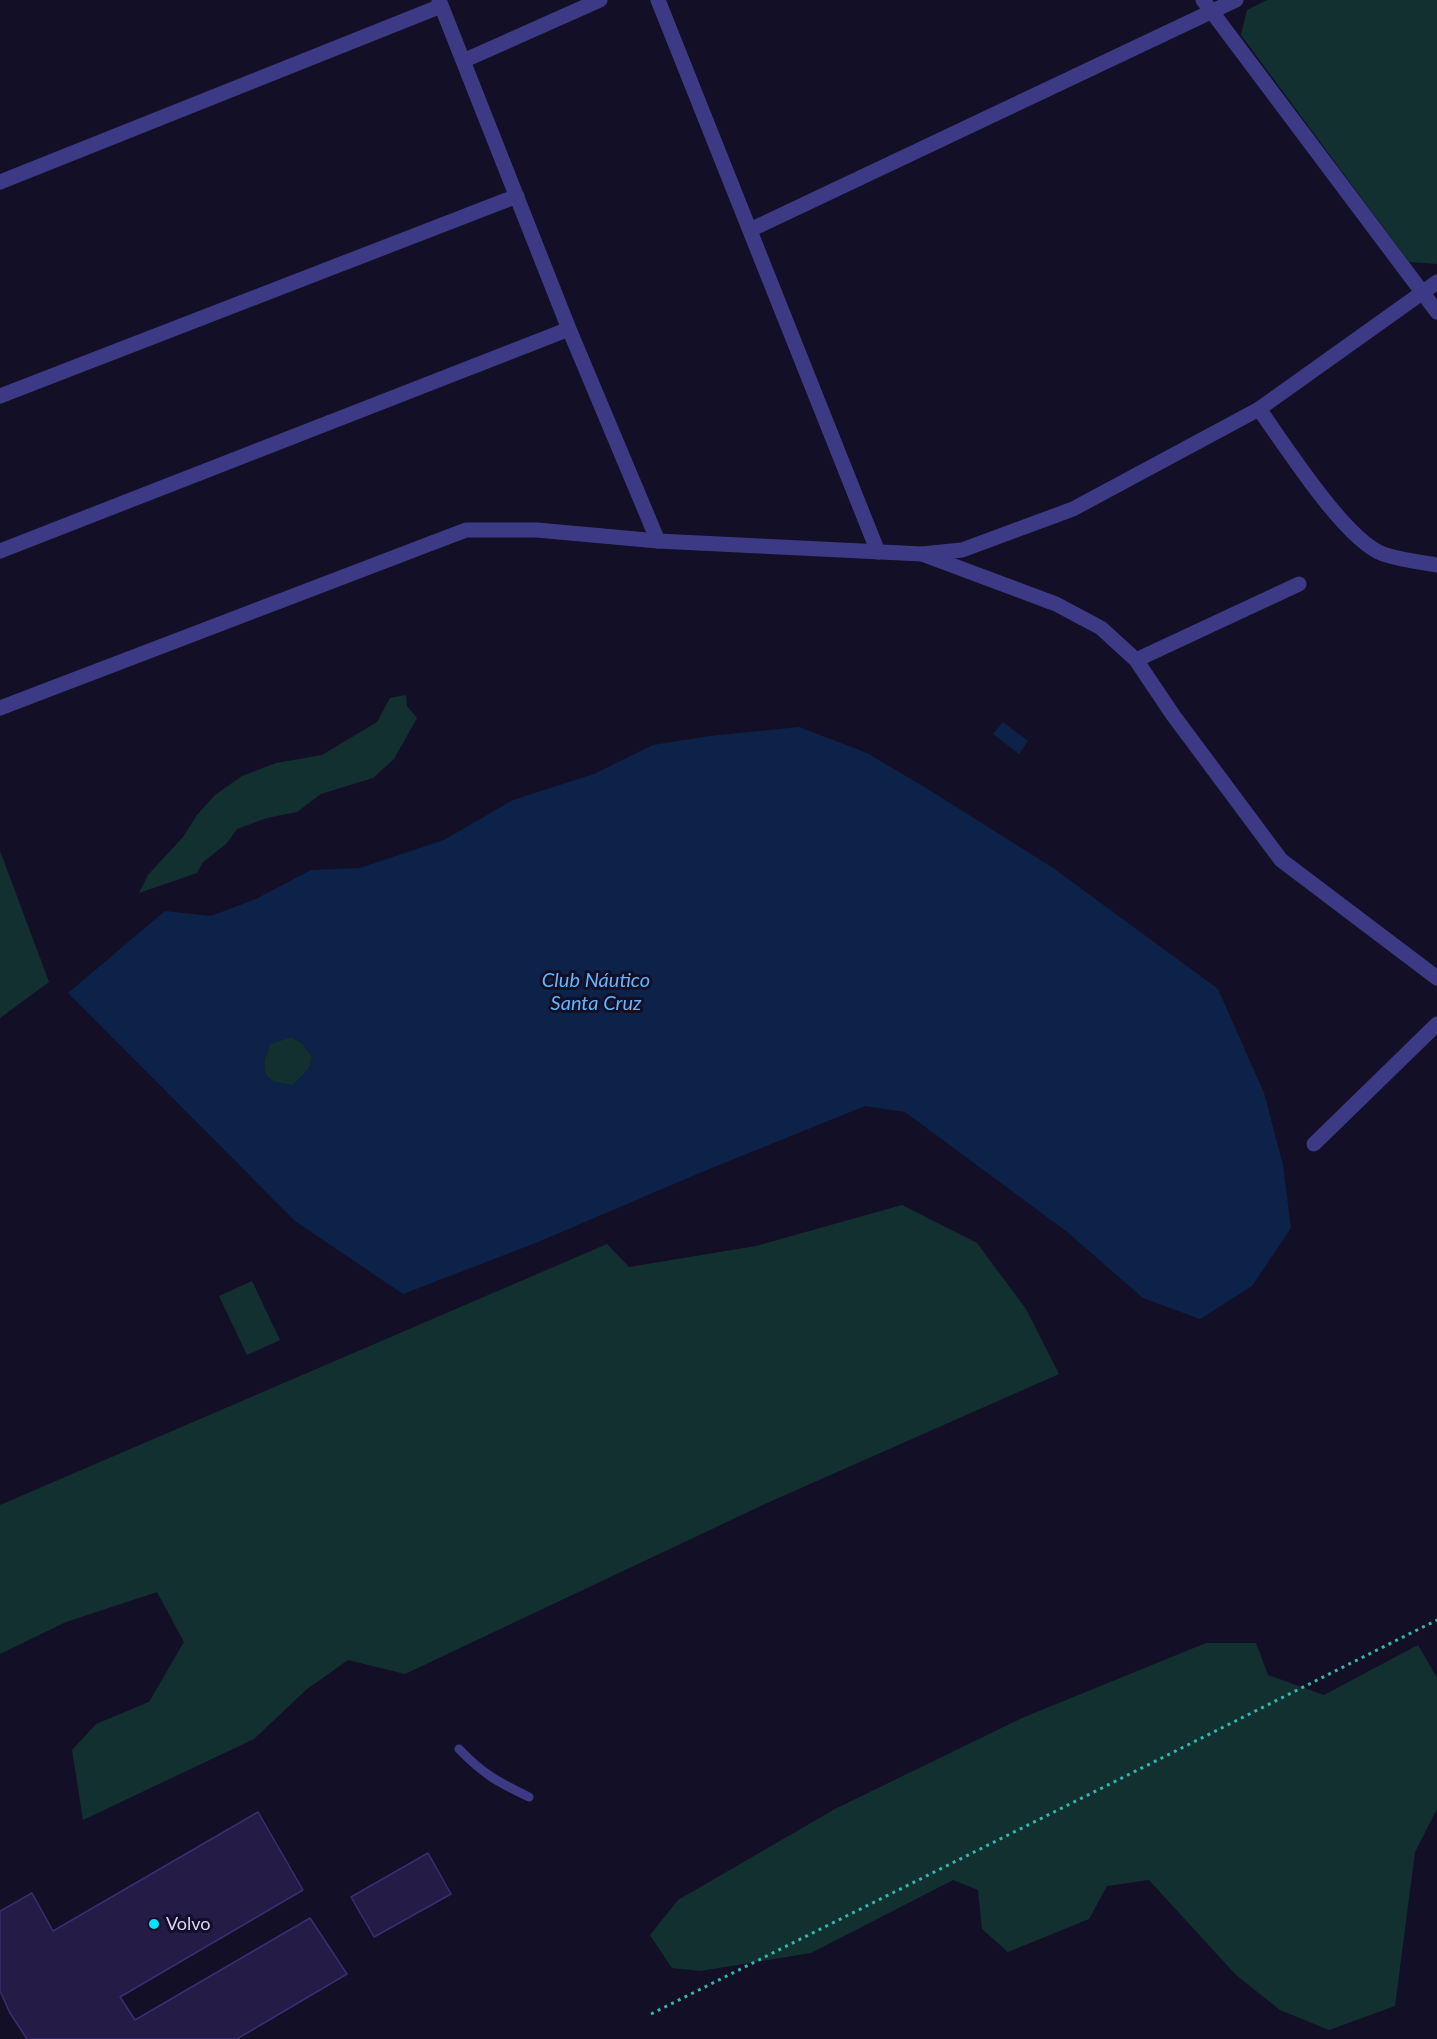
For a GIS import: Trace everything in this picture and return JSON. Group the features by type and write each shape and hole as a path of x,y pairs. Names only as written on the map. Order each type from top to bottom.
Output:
{"street":[{"path":"463,61 600,0"},
{"path":"658,0 878,552"},
{"path":"750,230 1207,6 1236,0"},
{"path":"0,182 440,3 569,329 658,541"},
{"path":"1207,6 1437,312"},
{"path":"0,396 517,196"},
{"path":"0,708 466,530 537,530 658,541 922,554 962,550 1073,509 1259,409 1437,282"},
{"path":"0,551 569,329"},
{"path":"1259,409 1310,480 1355,535 1382,553 1437,565"},
{"path":"922,554 1056,604 1101,628 1136,660 1173,715 1281,860 1437,978"},
{"path":"1136,660 1299,584"},
{"path":"1314,1144 1437,1024"}],"lane":[{"path":"459,1749 478,1769 494,1780 530,1797"}],"path":[{"path":"651,2014 1437,1620"}],"green space":[{"path":"1267,0 1437,0 1437,264 1409,262 1241,35 1247,10"},
{"path":"406,695 407,706 417,718 394,759 373,778 321,794 297,812 267,818 237,829 226,844 203,862 197,873 139,893 148,875 183,837 197,815 215,795 242,776 276,763 322,755 377,722 390,698"},
{"path":"0,851 49,982 0,1018"},
{"path":"291,1037 302,1043 312,1056 309,1069 293,1085 269,1079 264,1069 270,1044"},
{"path":"902,1205 977,1243 1026,1309 1059,1374 767,1503 405,1674 348,1660 307,1689 254,1739 83,1820 72,1750 96,1724 149,1702 184,1642 157,1592 66,1622 0,1654 0,1505 607,1244 629,1267 756,1246"},
{"path":"252,1281 280,1340 247,1355 219,1296"},
{"path":"1206,1643 1256,1643 1268,1675 1324,1695 1418,1645 1437,1678 1437,1809 1415,1852 1395,2006 1329,2030 1280,2010 1236,1975 1149,1880 1107,1886 1089,1919 1008,1952 982,1929 978,1890 953,1880 811,1953 700,1971 672,1968 650,1935 678,1900 835,1809 1022,1718"}],"water":[{"path":"1003,722 1028,741 1019,754 993,734"},
{"name":"Club Náutico Santa Cruz","path":"799,727 867,753 1053,868 1218,989 1264,1093 1283,1165 1291,1228 1252,1286 1200,1319 1143,1298 1066,1231 905,1112 865,1106 538,1242 403,1294 295,1221 68,993 165,911 211,916 256,899 311,870 360,868 444,840 513,800 594,774 653,745 710,736","holes":["291,1037 302,1043 312,1056 309,1069 293,1085 269,1079 264,1069 270,1044"]}],"building":[{"name":"Volvo","path":"258,1812 303,1890 120,1997 135,2020 310,1918 347,1974 237,2039 27,2039 10,2013 0,1991 0,1911 32,1893 53,1931"},
{"path":"428,1853 451,1894 374,1937 351,1897"}],"place":[{"name":"Volvo","path":"154,1924"}]}
